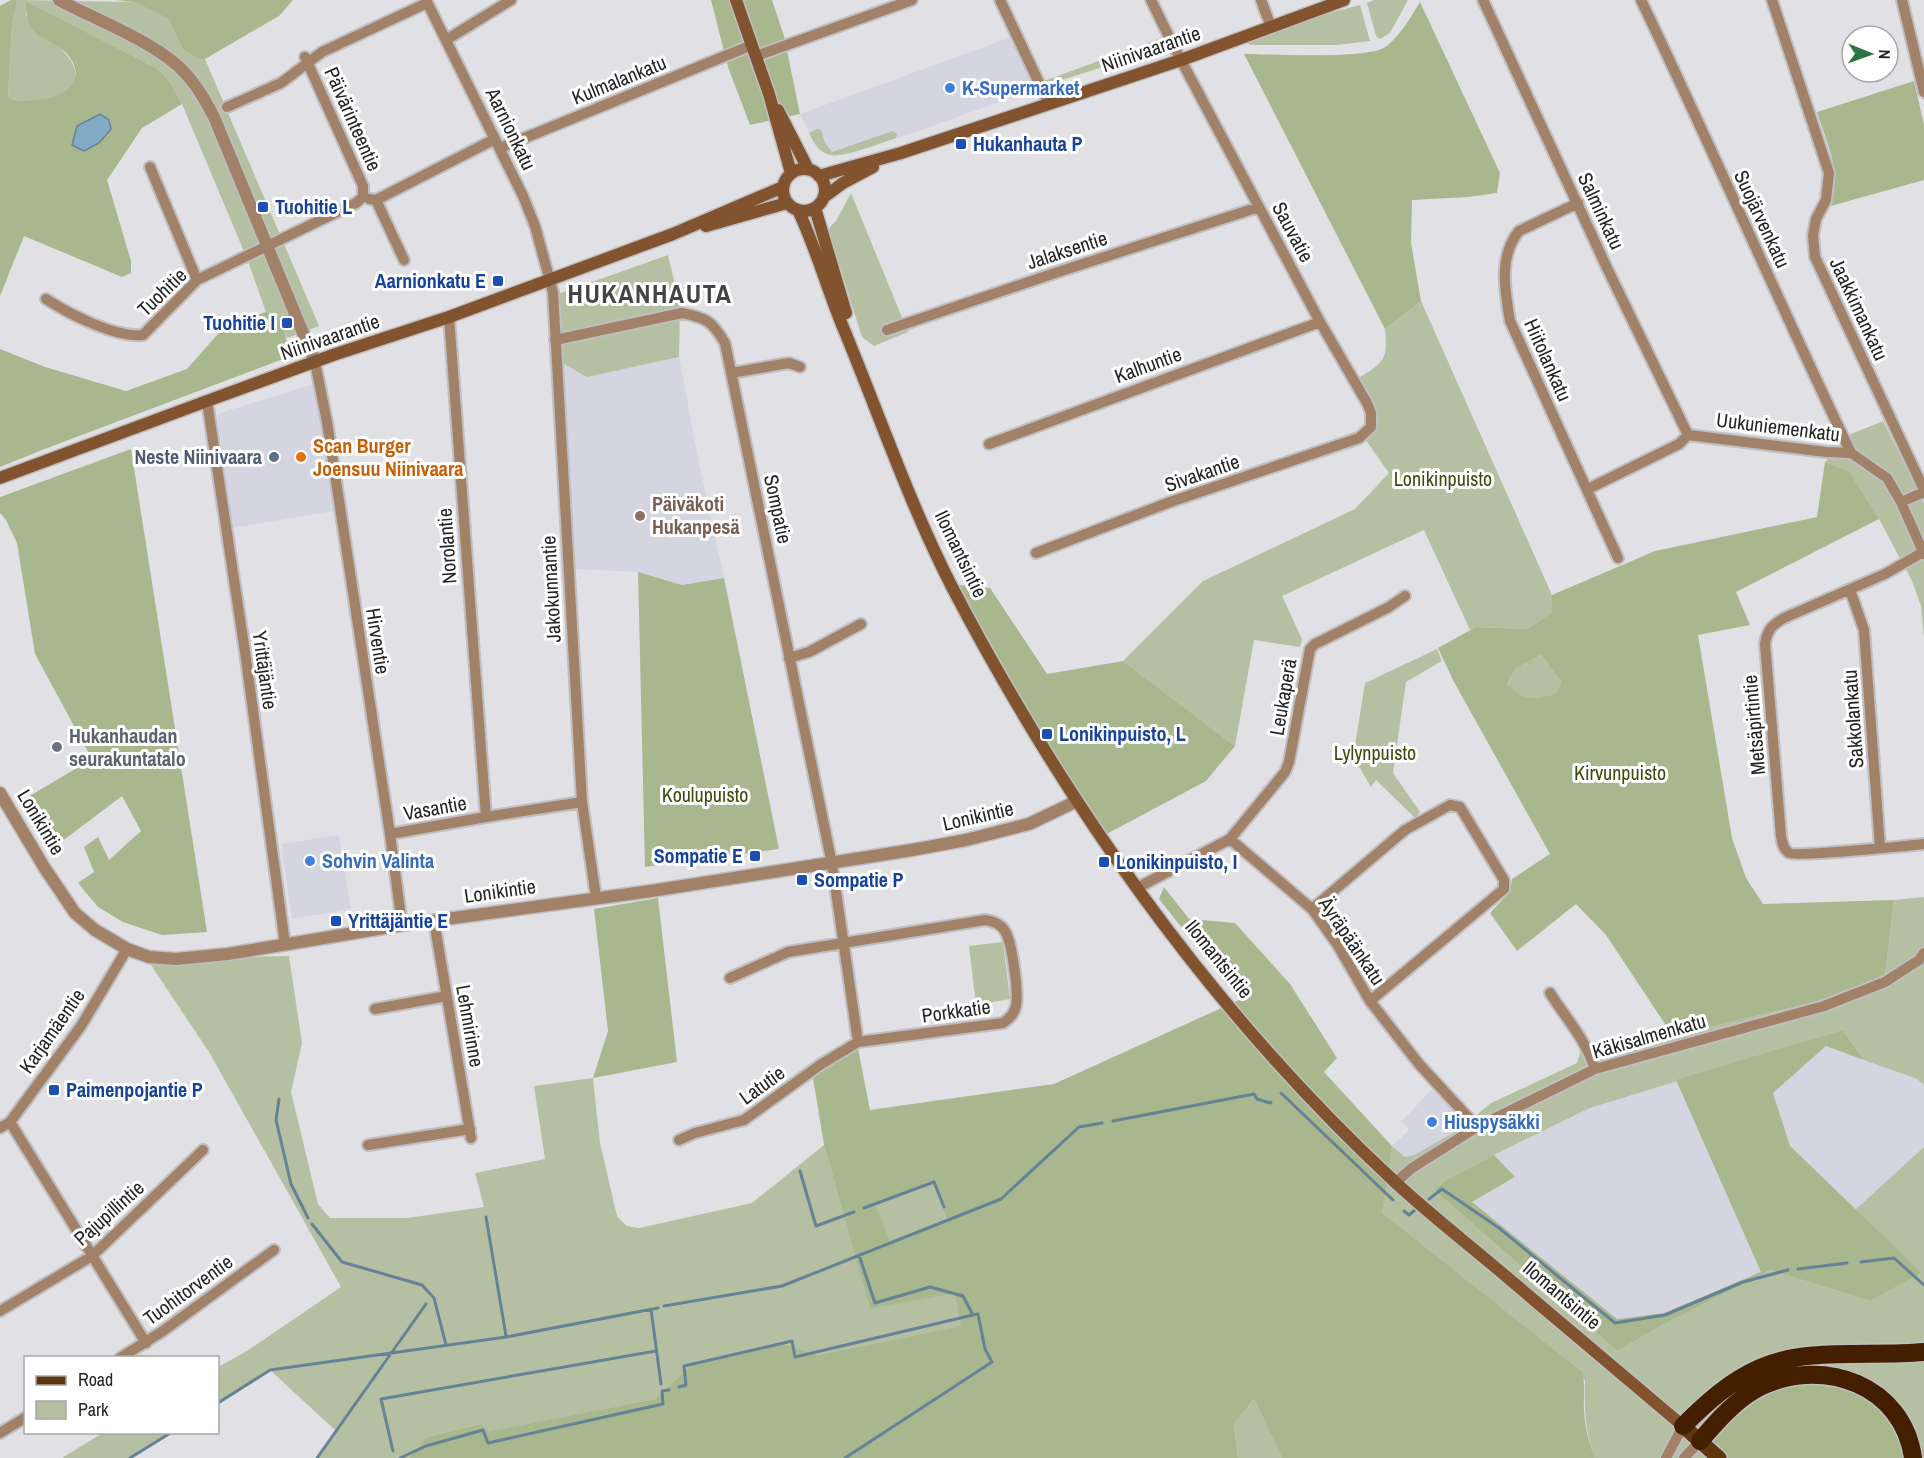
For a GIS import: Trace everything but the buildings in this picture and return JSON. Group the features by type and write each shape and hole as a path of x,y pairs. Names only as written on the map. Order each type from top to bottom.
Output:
{"highway":[{"path":"1683,1426 1708,1402 1736,1381 1760,1368 1783,1360 1804,1356 1924,1352"},
{"path":"1700,1441 1722,1416 1748,1394 1763,1386 1792,1376 1826,1375 1851,1380 1879,1398 1899,1421 1907,1436 1913,1458"}],"main road":[{"path":"736,0 769,94 791,173"},
{"name":"Niinivaarantie","path":"814,172 902,153 1181,60 1344,0"},
{"path":"769,94 824,186 824,197 815,208 798,210 787,202 783,195 783,187 791,173 800,169 814,172"},
{"name":"Niinivaarantie","path":"824,197 843,183 902,153"},
{"name":"Niinivaarantie","path":"0,478 207,401 673,234 783,187"},
{"name":"Niinivaarantie","path":"673,234 787,202"},
{"name":"Ilomantsintie","path":"815,208 835,272 856,355"},
{"name":"Ilomantsintie","path":"798,210 908,489 951,584 1006,686 1077,801 1137,888 1187,955 1287,1073 1396,1182 1719,1458"}],"street":[{"path":"58,0 158,50 185,73 201,93 214,117 315,362"},
{"path":"446,40 511,0"},
{"name":"Kulmalankatu","path":"376,200 498,143 754,51 912,0"},
{"path":"1000,0 1048,104"},
{"name":"Sauvatie","path":"1151,0 1320,322 1367,403 1372,420"},
{"path":"1261,0 1271,27"},
{"name":"Salminkatu","path":"1483,0 1688,435"},
{"name":"Suojärvenkatu","path":"1643,0 1808,364 1851,453"},
{"name":"Jaakkimankatu","path":"1772,0 1829,173 1826,200 1816,219 1813,236 1815,257 1924,491"},
{"path":"1902,0 1924,92"},
{"path":"227,106 281,83 307,59 427,1"},
{"name":"Aarnionkatu","path":"427,1 498,143 531,216 550,279"},
{"name":"Päivärinteentie","path":"269,247 356,204 363,197 363,186 307,59"},
{"path":"150,167 197,280"},
{"path":"363,197 376,200 404,260"},
{"name":"Hiitolankatu","path":"1578,203 1519,231 1507,249 1505,276 1510,321 1618,558"},
{"name":"Jalaksentie","path":"887,330 1259,207"},
{"name":"Tuohitie","path":"46,299 65,311 93,323 131,336 143,335 197,280 269,247"},
{"name":"Jakokunnantie","path":"550,279 553,292 582,802 596,897"},
{"name":"Sompatie","path":"555,340 682,313 702,317 717,330 725,343 832,864"},
{"name":"Norolantie","path":"448,316 483,773"},
{"name":"Kalhuntie","path":"989,444 1320,322"},
{"name":"Hirventie","path":"315,362 329,434 402,925"},
{"path":"731,373 789,363 800,367"},
{"name":"Yrittäjäntie","path":"207,401 245,652 285,944"},
{"name":"Sivakantie","path":"1036,553 1173,501 1359,438 1371,427 1372,420"},
{"name":"Uukuniemenkatu","path":"1587,489 1679,444 1688,435 1851,453 1887,478 1924,553"},
{"path":"1900,502 1924,491"},
{"name":"Metsäpirtintie","path":"1924,553 1885,574 1784,618 1774,624 1767,633 1765,644 1781,836 1786,851 1791,854 1924,844"},
{"name":"Sakkolankatu","path":"1850,590 1864,630 1880,847"},
{"name":"Leukaperä","path":"1230,839 1285,772 1290,762 1310,649 1315,644 1389,607 1405,596"},
{"path":"789,658 809,652 861,624"},
{"name":"Vasantie","path":"483,773 486,817"},
{"name":"Lonikintie","path":"0,793 44,867 75,913 95,930 127,949 149,957 176,959 228,954 402,925 832,864 966,840 1029,824 1077,801"},
{"name":"Vasantie","path":"390,834 582,802"},
{"path":"1312,909 1405,830 1450,805 1460,807 1504,880 1504,889 1370,1001"},
{"path":"1137,888 1230,839"},
{"name":"Äyräpäänkatu","path":"1230,839 1312,909 1337,944 1370,1001 1419,1064 1477,1127"},
{"path":"832,864 858,1042"},
{"name":"Porkkatie","path":"844,942 985,920 993,921 1000,925 1009,940 1017,996 1015,1009 1010,1018 1003,1023 858,1042"},
{"name":"Lehmirinne","path":"368,1145 471,1134 434,921"},
{"path":"730,978 788,952 844,942"},
{"name":"Karjamäentie","path":"5,1125 81,1026 127,949"},
{"name":"Käkisalmenkatu","path":"1396,1182 1412,1168 1477,1127 1595,1069 1824,1006 1885,982 1919,960 1924,953"},
{"path":"1550,993 1576,1029 1595,1069"},
{"path":"375,1009 447,996"},
{"name":"Latutie","path":"680,1140 695,1133 744,1120 820,1065 858,1042"},
{"path":"5,1125 92,1256 146,1343"},
{"name":"Pajupillintie","path":"0,1311 92,1256 203,1150"},
{"name":"Tuohitorventie","path":"123,1356 146,1343 274,1250"},
{"path":"0,1433 24,1418"},
{"path":"1666,1458 1683,1426"},
{"path":"1684,1458 1700,1441"}],"shaded area":[{"path":"1014,36 1038,88 913,133 836,156 823,152 814,143 800,114"},
{"name":"Päiväkoti Hukanpesä","path":"679,357 724,578 682,585 638,572 574,569 562,363 587,377"},
{"path":"314,384 335,511 233,528 217,414"},
{"path":"339,835 351,909 292,919 281,844"},
{"path":"1826,1046 1917,1079 1924,1085 1924,1147 1855,1210 1790,1146 1773,1093"},
{"path":"1676,1080 1762,1273 1664,1313 1617,1319 1471,1202 1515,1178 1494,1155 1590,1108"},
{"path":"1433,1088 1459,1116 1460,1129 1405,1158 1392,1146 1409,1130 1402,1121"}],"green space":[{"path":"11,0 17,0 12,24 8,97 26,101 52,97 67,90 75,78 76,71 68,55 31,28 27,17 26,1 158,69 170,82 182,104 142,128 107,180 131,261 131,273 122,277 24,236 0,296 0,6"},
{"path":"17,0 134,2 168,19 183,50 199,59 205,59 319,326 287,338 277,315 266,312 248,261 182,104 170,82 158,69 26,1 26,16 53,40 71,61 75,78 71,87 63,94 53,98 29,101 8,97 12,24"},
{"path":"116,0 293,0 279,16 205,59 199,59 183,50 168,19 134,2"},
{"path":"711,0 772,0 784,36 800,114 750,125 728,67"},
{"path":"1374,0 1408,0 1390,33 1380,39 1376,36 1367,3"},
{"path":"1420,2 1500,173 1497,193 1412,200 1411,243 1421,301 1385,329 1244,54 1341,55 1377,50 1387,46 1397,36"},
{"path":"1360,5 1370,41 1337,45 1250,45 1247,42 1314,17"},
{"path":"1164,37 1167,44 1062,80 1047,84 1044,81"},
{"path":"1914,81 1924,125 1924,180 1827,207 1832,195 1834,171 1817,112"},
{"path":"816,129 821,130 825,143 832,152 893,131 897,134 896,138 871,147 833,155 824,153 814,142 809,133"},
{"path":"851,193 908,332 874,346 862,337 828,229 836,221"},
{"path":"668,255 680,306 679,357 587,377 562,363 558,294"},
{"name":"Lonikinpuisto","path":"1421,301 1552,595 1552,612 1527,629 1476,627 1470,630 1424,530 1282,596 1302,639 1300,647 1254,640 1235,746 1123,661 1203,581 1355,509 1389,473 1365,439 1374,428 1357,379 1382,360 1386,348 1385,329"},
{"path":"266,312 277,315 284,331 286,346 283,359 0,467 0,349 45,367 126,391 187,369 225,326"},
{"path":"1883,421 1924,503 1924,638 1921,606 1912,581 1879,519 1849,471 1825,462 1851,434"},
{"path":"131,449 207,932 162,935 123,922 98,907 78,883 94,872 84,847 98,837 109,860 141,831 122,796 53,848 23,800 92,759 35,654 17,543 0,513 0,497"},
{"name":"Kirvunpuisto","path":"1825,462 1849,471 1879,519 1736,592 1750,625 1698,635 1732,838 1746,878 1763,904 1894,900 1885,975 1823,1000 1673,1036 1606,935 1576,904 1517,951 1490,913 1507,893 1512,879 1550,854 1454,682 1438,648 1476,627 1527,629 1552,612 1552,595 1655,551 1817,517","holes":["1541,655 1561,682 1556,693 1536,698 1525,697 1507,685 1515,669"]},
{"name":"Koulupuisto","path":"638,572 682,585 724,578 779,849 645,867"},
{"path":"949,584 990,588 1047,674 1123,661 1235,746 1206,781 1103,836"},
{"name":"Lylynpuisto","path":"1437,649 1442,661 1406,682 1393,773 1420,812 1415,818 1376,780 1371,787 1360,768 1352,764 1365,683"},
{"path":"1541,655 1561,682 1556,693 1535,699 1519,695 1507,686 1515,669"},
{"path":"1164,887 1189,919 1235,923 1290,984 1337,1058 1324,1072 1392,1146 1382,1213 1582,1372 1585,1423 1595,1458 1282,1458 1254,1399 1234,1424 1238,1458 409,1458 426,1437 481,1424 488,1432 655,1399 695,1362 782,1343 817,1355 961,1326 955,1294 870,1308 824,1145 812,1072 857,1043 870,1110 1054,1084 1239,1000 1159,899","holes":["934,1183 947,1219 890,1241 876,1205"]},
{"path":"1924,897 1924,1085 1917,1079 1864,1060 1843,1030 1590,1108 1446,1180 1434,1190 1617,1351 1770,1270 1870,1301 1922,1273 1855,1210 1924,1147 1924,1458 1700,1436 1387,1172 1392,1146 1405,1157 1414,1155 1460,1129 1491,1103 1577,1063 1581,1050 1599,1048 1604,1053 1610,1054 1673,1036 1823,1000 1877,980 1885,975 1894,900"},
{"path":"658,898 677,1062 593,1078 608,1031 594,909"},
{"path":"1003,942 1010,999 976,1005 969,946"},
{"path":"289,956 302,1043 291,1092 318,1204 330,1218 407,1218 484,1207 475,1173 545,1159 534,1086 593,1078 600,1143 617,1216 627,1226 639,1228 752,1203 824,1145 870,1307 956,1294 962,1326 817,1355 782,1343 695,1362 655,1399 487,1433 481,1424 426,1437 409,1458 317,1458 336,1431 270,1370 219,1402 219,1366 247,1351 341,1287 209,1052 147,959"},
{"path":"1843,1030 1864,1060 1826,1046 1773,1093 1790,1146 1922,1273 1870,1301 1770,1270 1617,1351 1434,1190 1446,1180 1494,1155 1515,1177 1472,1202 1617,1319 1664,1313 1761,1272 1676,1080"},
{"path":"1386,1176 1713,1458 1595,1458 1586,1420 1585,1380 1382,1213"},
{"path":"934,1182 948,1219 890,1242 876,1205"},
{"path":"1847,1383 1887,1411 1909,1458 1724,1458 1704,1440 1723,1418 1777,1384"},
{"path":"1254,1399 1282,1458 1238,1458 1234,1424"},
{"path":"101,1434 170,1434 130,1458 62,1458"}],"water":[{"path":"100,114 109,120 111,129 99,143 84,151 72,145 77,126"}],"waterway":[{"path":"1281,1093 1393,1200"},
{"path":"1113,1121 1254,1094 1257,1099 1271,1102"},
{"path":"279,1099 276,1120 291,1184 308,1218"},
{"path":"664,1306 782,1286 1001,1199 1079,1127 1102,1123"},
{"path":"800,1171 816,1226 854,1212"},
{"path":"864,1208 934,1182 944,1207"},
{"path":"1429,1199 1442,1189 1499,1228 1615,1323 1665,1315 1743,1282 1788,1270"},
{"path":"1404,1211 1409,1215 1415,1210"},
{"path":"486,1217 506,1336"},
{"path":"312,1224 342,1262 422,1285 434,1298 446,1345"},
{"path":"845,1458 992,1362 985,1349 978,1314 973,1315 963,1296 930,1287 875,1303 859,1255"},
{"path":"1861,1262 1894,1258 1924,1285"},
{"path":"1798,1269 1847,1263"},
{"path":"317,1458 426,1304"},
{"path":"219,1402 270,1370 506,1337 658,1308"},
{"path":"651,1309 661,1384"},
{"path":"679,1387 686,1385 684,1366 792,1341 795,1357 973,1315"},
{"path":"393,1451 381,1399 656,1351"},
{"path":"662,1391 669,1390"},
{"path":"400,1458 426,1446 483,1430 488,1443 663,1404 662,1391"},
{"path":"130,1458 169,1434"}],"place":[{"name":"K-Supermarket","path":"950,88"},
{"name":"Hukanhauta P","path":"961,144"},
{"name":"Tuohitie L","path":"263,207"},
{"name":"Aarnionkatu E","path":"498,281"},
{"name":"Tuohitie I","path":"287,323"},
{"name":"Neste Niinivaara","path":"274,457"},
{"name":"Scan Burger Joensuu Niinivaara","path":"301,457"},
{"name":"Päiväkoti Hukanpesä","path":"640,516"},
{"name":"Lonikinpuisto, L","path":"1047,734"},
{"name":"Hukanhaudan seurakuntatalo","path":"57,747"},
{"name":"Sompatie E","path":"755,856"},
{"name":"Sohvin Valinta","path":"310,861"},
{"name":"Lonikinpuisto, I","path":"1104,862"},
{"name":"Sompatie P","path":"802,880"},
{"name":"Yrittäjäntie E","path":"336,921"},
{"name":"Paimenpojantie P","path":"54,1090"},
{"name":"Hiuspysäkki","path":"1432,1122"}],"district":[{"name":"HUKANHAUTA","path":"650,294"}]}
